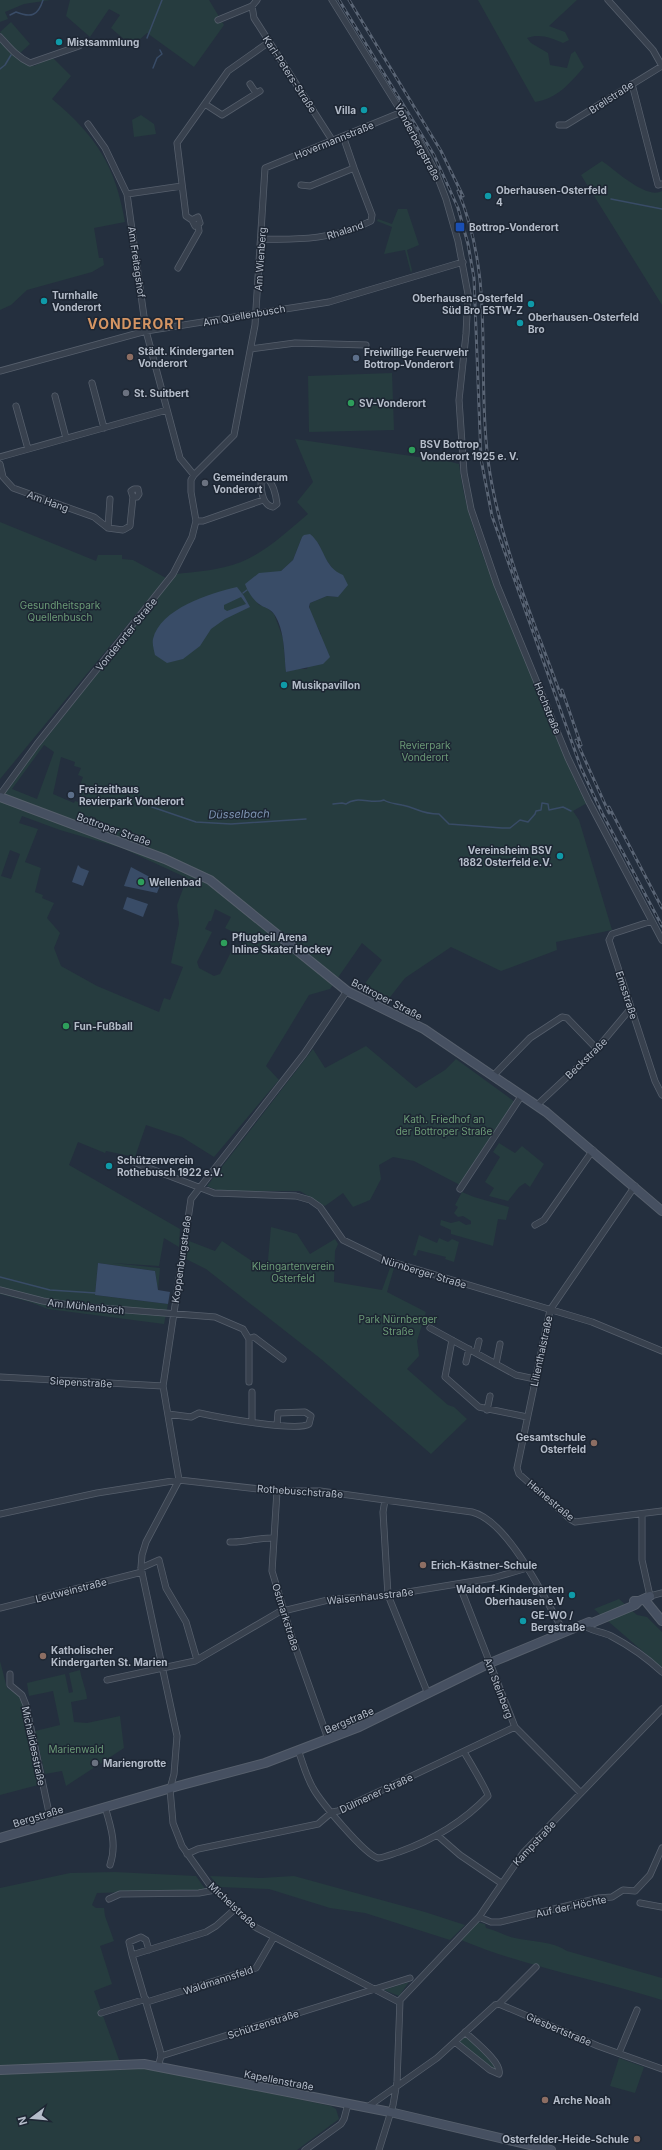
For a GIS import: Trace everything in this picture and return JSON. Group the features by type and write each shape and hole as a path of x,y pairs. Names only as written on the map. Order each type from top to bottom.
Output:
{"street":[{"path":"218,20 252,6 256,0"},
{"name":"Vonderbergstraße","path":"332,0 402,112 436,173 452,216 463,262 468,294 466,334 459,400 464,465"},
{"path":"608,0 653,50 662,66"},
{"name":"Karl-Peters-Straße","path":"252,6 254,18 332,140"},
{"path":"0,37 13,52 30,63 79,46"},
{"path":"178,268 199,230 198,225 193,225 192,220 186,216 177,143 228,71 269,42"},
{"name":"Breilstraße","path":"559,125 566,125 662,66"},
{"path":"205,104 222,115 258,92 250,84"},
{"path":"632,84 658,185 662,184"},
{"name":"Hovermannstraße","path":"265,168 402,112"},
{"name":"Am Freitagshof","path":"88,124 105,148 127,194 146,331 180,458 194,475"},
{"name":"Rhaland","path":"261,239 294,240 333,236 371,221 372,215 343,136"},
{"name":"Am Wienberg","path":"194,475 234,435 251,349 256,312 265,168"},
{"path":"301,185 310,186 354,168"},
{"path":"127,194 182,186"},
{"name":"Am Quellenbusch","path":"0,371 146,331 256,312 329,302 463,262"},
{"path":"251,349 295,343 366,345"},
{"path":"92,383 104,428"},
{"path":"55,396 66,438"},
{"path":"16,406 28,449"},
{"path":"0,457 167,410"},
{"name":"Am Hang","path":"0,464 3,477 13,488 94,517 108,528"},
{"name":"Hochstraße","path":"464,465 470,502 484,548 564,749 588,802 662,940"},
{"path":"194,475 191,480 191,492 196,521 203,521 263,500"},
{"path":"268,479 271,482 278,504 271,507 263,500 261,481 268,479"},
{"path":"110,498 108,528 123,530 130,526 133,496"},
{"name":"Vonderorter Straße","path":"0,796 37,744 173,574 192,537 196,521"},
{"name":"Bottroper Straße","path":"0,796 18,808 104,834 204,876 230,894 313,965 347,991 424,1029 537,1105 593,1150 662,1211"},
{"name":"Emsstraße","path":"652,921 612,934 609,939 655,1081 662,1095"},
{"name":"Koppenburgstraße","path":"179,1480 163,1386 189,1204 192,1195 297,1063 344,999 347,991"},
{"name":"Beckstraße","path":"537,1105 597,1049 631,1008"},
{"path":"493,1076 534,1036 562,1017 567,1018 597,1049"},
{"path":"460,1188 522,1096"},
{"path":"535,1225 544,1220 593,1150"},
{"name":"Nürnberger Straße","path":"133,1162 199,1188 219,1194 296,1196 306,1198 323,1210 343,1240 382,1259 600,1325 662,1351"},
{"name":"Lilienthalstraße","path":"517,1468 550,1310 635,1186"},
{"name":"Am Mühlenbach","path":"0,1290 43,1301 76,1306 207,1316 224,1320 242,1329 249,1339"},
{"path":"430,1328 516,1375 535,1379"},
{"path":"249,1382 249,1339 254,1337 283,1359"},
{"path":"452,1340 445,1376 479,1407 487,1410 527,1417"},
{"path":"476,1353 479,1342"},
{"path":"496,1364 500,1344"},
{"path":"466,1362 469,1349"},
{"name":"Siepenstraße","path":"0,1377 163,1386"},
{"path":"252,1392 252,1421"},
{"path":"487,1410 490,1396"},
{"path":"168,1414 191,1417 199,1413 277,1425 304,1426 309,1424 311,1419 308,1412 278,1413 277,1425"},
{"name":"Heinestraße","path":"517,1468 519,1474 575,1522 662,1511"},
{"path":"141,1570 142,1555 146,1542 179,1480"},
{"name":"Rothebuschstraße","path":"0,1514 97,1493 179,1480 277,1491 320,1491 478,1514 510,1541 564,1632"},
{"name":"Ostmarkstraße","path":"277,1491 272,1572 284,1612 328,1739"},
{"path":"385,1500 383,1512 388,1595 428,1694"},
{"path":"642,1514 644,1599 662,1621"},
{"path":"230,1542 243,1543 262,1538 274,1538"},
{"path":"141,1570 159,1560 166,1588 186,1622 197,1660"},
{"name":"Waisenhausstraße","path":"107,1680 163,1669 197,1660 279,1612 332,1599 388,1595 500,1577 527,1568"},
{"name":"Leutweinstraße","path":"0,1608 141,1570"},
{"name":"Michelstraße","path":"141,1570 163,1669 177,1742 173,1784 170,1789 174,1828 187,1854 215,1890 255,1927 376,1989"},
{"name":"Am Steinberg","path":"459,1584 514,1727 581,1793"},
{"name":"Bergstraße","path":"0,1838 51,1822 247,1769 367,1724 490,1663 586,1623 592,1623 635,1605 644,1599 662,1594"},
{"path":"586,1623 588,1629 606,1634 634,1648 662,1672"},
{"name":"Michalidesstraße","path":"10,1674 10,1686 21,1694 26,1705 51,1822"},
{"name":"Kampstraße","path":"399,2002 410,1988 479,1917 523,1853 662,1710"},
{"name":"Dülmener Straße","path":"187,1854 198,1849 315,1825 332,1812 338,1811 514,1727"},
{"path":"298,1750 312,1787 366,1851 376,1857 385,1857 411,1848 437,1835 468,1814 488,1796 488,1791 477,1777 464,1752"},
{"path":"105,1807 113,1839 113,1856 110,1865"},
{"path":"437,1835 460,1856 501,1883"},
{"name":"Auf der Höchte","path":"479,1917 491,1922 500,1922 600,1898 612,1897 623,1890 635,1891 650,1875 662,1848"},
{"path":"109,1899 120,1894 205,1892 215,1890"},
{"path":"640,1903 662,1907"},
{"path":"132,1955 210,1930 235,1909"},
{"path":"149,1950 146,1940 141,1937 129,1942 161,2056 158,2067"},
{"name":"Waldmannsfeld","path":"101,2013 256,1968 274,1937"},
{"path":"366,2108 431,2062 495,2005 499,2004 536,1967"},
{"path":"376,1989 410,1978"},
{"path":"376,1989 399,2002 396,2086 390,2112 378,2150"},
{"name":"Schützenstraße","path":"161,2056 376,1989"},
{"name":"Giesbertstraße","path":"499,2004 662,2069"},
{"path":"619,2053 637,2010"},
{"path":"455,2042 490,2070 499,2074 500,2068 465,2032"},
{"name":"Kapellenstraße","path":"0,2070 130,2064 158,2067 390,2112 551,2150"},
{"path":"304,2150 341,2124 348,2104"}],"green space":[{"path":"0,0 50,0 24,4 5,12 8,19 0,22"},
{"path":"70,0 209,0 224,25 194,67 147,33 132,46 111,28 120,15 109,9 90,37 66,16"},
{"path":"478,0 577,0 549,26 565,32 569,40 563,43 541,36 527,38 531,43 548,53 550,65 567,68 571,54 575,51 584,67 556,94 550,98 535,102"},
{"path":"11,22 30,44 19,54 0,32"},
{"path":"0,38 28,65 34,66 52,57 71,76 52,99 81,126 102,153 116,184 125,222 94,228 99,258 103,258 104,265 92,272 27,290 11,305 0,310"},
{"path":"141,115 154,124 156,134 134,137 132,120"},
{"path":"602,161 640,188 656,193 662,191 662,305 581,175"},
{"path":"398,209 407,209 419,245 407,250 412,270 411,273 405,250 384,254 392,227 377,221 378,219 392,224"},
{"name":"SV-Vonderort","path":"392,373 394,430 309,432 308,376"},
{"name":"Revierpark Vonderort","path":"295,439 425,458 432,457 459,464 468,508 482,552 578,788 587,803 573,811 579,820 612,930 556,942 557,950 501,971 451,947 405,978 387,1001 361,989 382,960 362,943 330,989 309,995 266,1066 279,1080 214,1157 182,1137 146,1125 135,1157 106,1151 105,1153 78,1142 69,1165 180,1229 179,1247 164,1238 159,1266 112,1263 160,1268 158,1290 155,1271 98,1263 95,1295 168,1304 164,1324 48,1309 30,1302 0,1294 0,793 5,790 176,574 237,564 270,546 308,514 297,502 313,482","holes":["302,537 319,544 322,554 335,572 338,597 327,596 310,603 309,612 321,634 307,669 297,669 286,672 283,638 274,614 265,606 259,605 246,586 281,571 293,560","44,745 54,752 37,799 12,789","61,757 75,762 74,766 81,768 78,775 83,777 80,785 84,787 78,802 75,801 74,803 53,794","22,816 60,830 122,848 187,878 177,905 179,924 171,963 183,967 170,1000 164,998 159,1012 97,986 61,966 54,948 60,933 47,918 54,903 42,898 43,895 35,892 41,868 25,862 38,829 19,823","10,850 20,854 11,879 1,876","215,909 231,917 225,928 235,933 237,940 242,942 240,946 235,944 220,974 214,976 199,968 197,962 212,932 205,929 209,921 211,921"]},
{"name":"Gesundheitspark Quellenbusch","path":"0,522 96,561 98,555 122,555 122,559 133,560 166,578 0,779"},
{"name":"Kath. Friedhof an der Bottroper Straße","path":"366,1046 416,1088 445,1070 456,1059 515,1102 460,1185 414,1161 393,1157 379,1165 381,1179 370,1200 353,1207 343,1193 325,1206 300,1191 219,1191 207,1186 313,1049 325,1068"},
{"path":"499,1143 515,1153 522,1146 544,1164 530,1187 525,1183 519,1187 508,1201 489,1196 494,1188 485,1182 500,1157 493,1152"},
{"path":"462,1192 509,1207 506,1220 498,1219 493,1246 451,1234 451,1230 440,1225 441,1220 451,1223 459,1221 466,1225 471,1224 471,1221 463,1216 458,1217 454,1213 458,1207 455,1205"},
{"path":"271,1227 297,1234 310,1254 335,1239 338,1244 335,1251 334,1282 382,1290 390,1268 394,1268 387,1292 426,1312 417,1341 419,1356 407,1369 448,1405 454,1407 467,1419 431,1454 321,1359 206,1269 186,1259 189,1241 215,1251 222,1241 267,1271"},
{"path":"419,1235 437,1243 439,1238 448,1242 452,1239 459,1242 454,1262 445,1259 446,1257 418,1250 416,1256 413,1255"},
{"path":"619,1599 637,1615 647,1617 662,1632 662,1668 594,1609"},
{"path":"0,1661 7,1688 17,1694 23,1702 38,1785 0,1795"},
{"name":"Marienwald","path":"80,1670 87,1699 71,1702 74,1722 87,1723 120,1716 124,1748 66,1786 62,1771 45,1774 35,1731 60,1725 53,1691 29,1696 27,1683 65,1674 69,1693 73,1692 69,1673"},
{"path":"115,1872 196,1876 206,1890 97,1893 92,1905 96,1908 104,1908 105,1916 114,1941 100,1946 112,1984 94,1991 122,2068 147,2067 331,2106 336,2109 339,2119 297,2150 0,2150 0,1888 70,1873"},
{"path":"210,1876 261,1878 294,1876 425,1912 465,1925 450,1940 365,1913 330,1908 269,1889 219,1887"},
{"path":"477,1922 485,1924 486,1928 511,1937 555,1945 567,1951 662,1978 662,2000 510,1958 461,1940"},
{"path":"409,1982 399,1996 384,1990"},
{"path":"467,2035 496,2064 496,2072 456,2045"},
{"path":"619,2058 644,2067 635,2093 610,2086"}],"water":[{"path":"310,534 319,544 328,562 336,571 343,575 348,585 338,597 327,596 310,603 309,607 330,657 323,664 286,672 282,635 278,620 271,610 255,600 245,584 259,573 281,571 293,560 302,537"},
{"path":"237,587 250,607 225,619 211,629 200,646 183,659 167,663 155,655 153,639 158,628 165,619 176,611 200,598","holes":["241,597 246,604 227,611 224,609 224,605"]},
{"path":"78,865 89,871 83,886 72,882"},
{"name":"Wellenbad","path":"131,867 161,883 157,893 124,886"},
{"path":"127,897 148,904 143,917 123,909"},
{"path":"98,1263 155,1271 158,1290 170,1292 168,1304 95,1295"}],"waterway":[{"path":"10,15 16,12 26,15 33,14 39,9 43,0"},
{"path":"147,38 162,0"},
{"path":"153,68 157,58 162,54 160,50"},
{"path":"0,69 5,65 11,55"},
{"path":"611,199 662,209"},
{"path":"243,593 247,590"},
{"name":"Düsselbach","path":"333,804 346,804 355,800 384,800 423,812 439,814 449,824 502,828 510,828 520,820 528,822 536,811 541,810 542,803 548,804 549,810 563,807 571,811"},
{"name":"Düsselbach","path":"152,807 196,822 231,824 306,819"},
{"path":"0,1277 50,1290 96,1293"}],"railway":[{"path":"339,0 434,155 458,208 468,244 474,278 481,459 492,516 581,768 602,813 662,926"},
{"path":"349,0 441,151 463,196"},
{"path":"458,191 470,225 477,258 481,292 485,425 488,460 493,490 508,550 561,696"},
{"path":"562,690 581,745"},
{"path":"576,740 609,813"},
{"path":"609,807 662,908"}],"place":[{"name":"Mistsammlung","path":"59,42"},
{"name":"Villa","path":"364,110"},
{"name":"Oberhausen-Osterfeld 4","path":"488,196"},
{"name":"Bottrop-Vonderort","path":"460,227"},
{"name":"Turnhalle Vonderort","path":"44,301"},
{"name":"Oberhausen-Osterfeld Süd Bro ESTW-Z","path":"531,304"},
{"name":"Oberhausen-Osterfeld Bro","path":"520,323"},
{"name":"Städt. Kindergarten Vonderort","path":"130,357"},
{"name":"Freiwillige Feuerwehr Bottrop-Vonderort","path":"356,358"},
{"name":"St. Suitbert","path":"126,393"},
{"name":"SV-Vonderort","path":"351,403"},
{"name":"BSV Bottrop Vonderort 1925 e. V.","path":"412,450"},
{"name":"Gemeinderaum Vonderort","path":"205,483"},
{"name":"Musikpavillon","path":"284,685"},
{"name":"Freizeithaus Revierpark Vonderort","path":"71,795"},
{"name":"Vereinsheim BSV 1882 Osterfeld e.V.","path":"560,856"},
{"name":"Wellenbad","path":"141,882"},
{"name":"Pflugbeil Arena Inline Skater Hockey","path":"224,943"},
{"name":"Fun-Fußball","path":"66,1026"},
{"name":"Schützenverein Rothebusch 1922 e.V.","path":"109,1166"},
{"name":"Gesamtschule Osterfeld","path":"594,1443"},
{"name":"Erich-Kästner-Schule","path":"423,1565"},
{"name":"Waldorf-Kindergarten Oberhausen e.V","path":"572,1595"},
{"name":"GE-WO / Bergstraße","path":"523,1621"},
{"name":"Katholischer Kindergarten St. Marien","path":"43,1656"},
{"name":"Mariengrotte","path":"95,1763"},
{"name":"Arche Noah","path":"545,2100"},
{"name":"Osterfelder-Heide-Schule","path":"637,2139"}],"district":[{"name":"VONDERORT","path":"136,323"}],"park label":[{"name":"Kleingartenverein Osterfeld","path":"293,1272"},
{"name":"Park Nürnberger Straße","path":"398,1324"}]}
